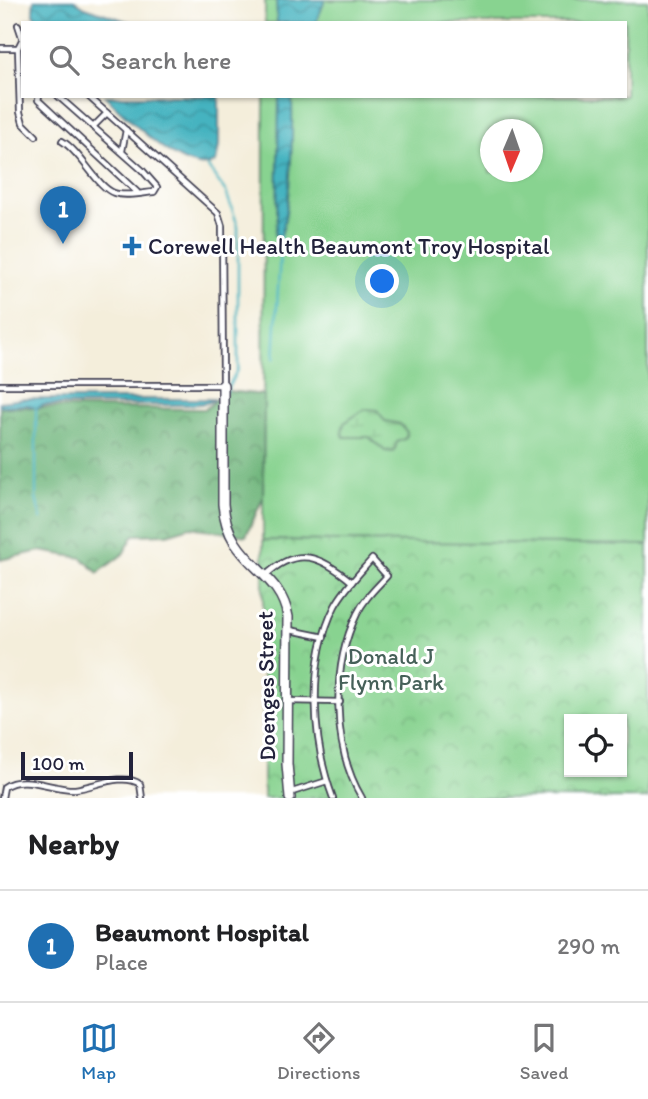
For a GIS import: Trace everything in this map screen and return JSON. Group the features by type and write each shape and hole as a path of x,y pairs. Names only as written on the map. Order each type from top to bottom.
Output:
{"street":[{"name":"Doenges Street","path":"223,385 225,517 238,549 284,599 289,630 289,796"}],"lane":[{"path":"18,25 21,35"},
{"path":"21,40 18,48 20,111 23,123 36,136"},
{"path":"0,48 18,48"},
{"path":"38,98 138,193"},
{"path":"60,98 142,170 157,187 154,192 115,194 105,187 71,147 62,141"},
{"path":"0,384 223,385 222,226 218,213 90,98"},
{"path":"93,127 107,113"},
{"path":"122,152 126,130"},
{"path":"264,576 279,562 305,556 336,568 352,582"},
{"path":"333,798 319,753 317,701 320,660 324,637 334,608 372,559 387,576 369,595 351,627 343,656 340,702 343,757 353,784 362,798"},
{"path":"289,630 324,637"},
{"path":"288,701 340,702"},
{"path":"2,798 1,791 8,784 15,782 70,789 130,780 140,785 142,798"},
{"path":"289,796 327,781"}],"green space":[{"path":"265,0 648,0 648,546 263,540 264,98 627,98 627,21 265,21"},
{"path":"227,391 264,395 263,498 246,536 190,527 167,534 134,535 123,554 98,573 82,558 40,551 0,560 0,407 205,409"},
{"path":"365,409 377,410 385,421 400,424 407,432 406,438 397,442 394,452 385,451 369,437 344,437 344,423"},
{"name":"Donald J Flynn Park","path":"263,540 648,545 648,798 263,798"}],"water":[{"path":"34,0 74,0 85,7 126,21 36,21 33,10"},
{"path":"276,0 325,0 317,21 277,21"},
{"path":"107,98 219,98 219,145 216,162 203,165 189,163 173,155 141,131"},
{"path":"279,98 292,98 289,186 281,236 275,235"},
{"path":"24,399 215,399 190,405 44,405 36,409 28,405 0,406 0,402"}],"waterway":[{"path":"208,167 226,192 238,226 238,368 226,392"},
{"path":"274,359 281,236"},
{"path":"36,409 36,498 41,519"}],"place":[{"name":"Beaumont Hospital","path":"63,244"},
{"name":"Corewell Health Beaumont Troy Hospital","path":"132,246"}]}
